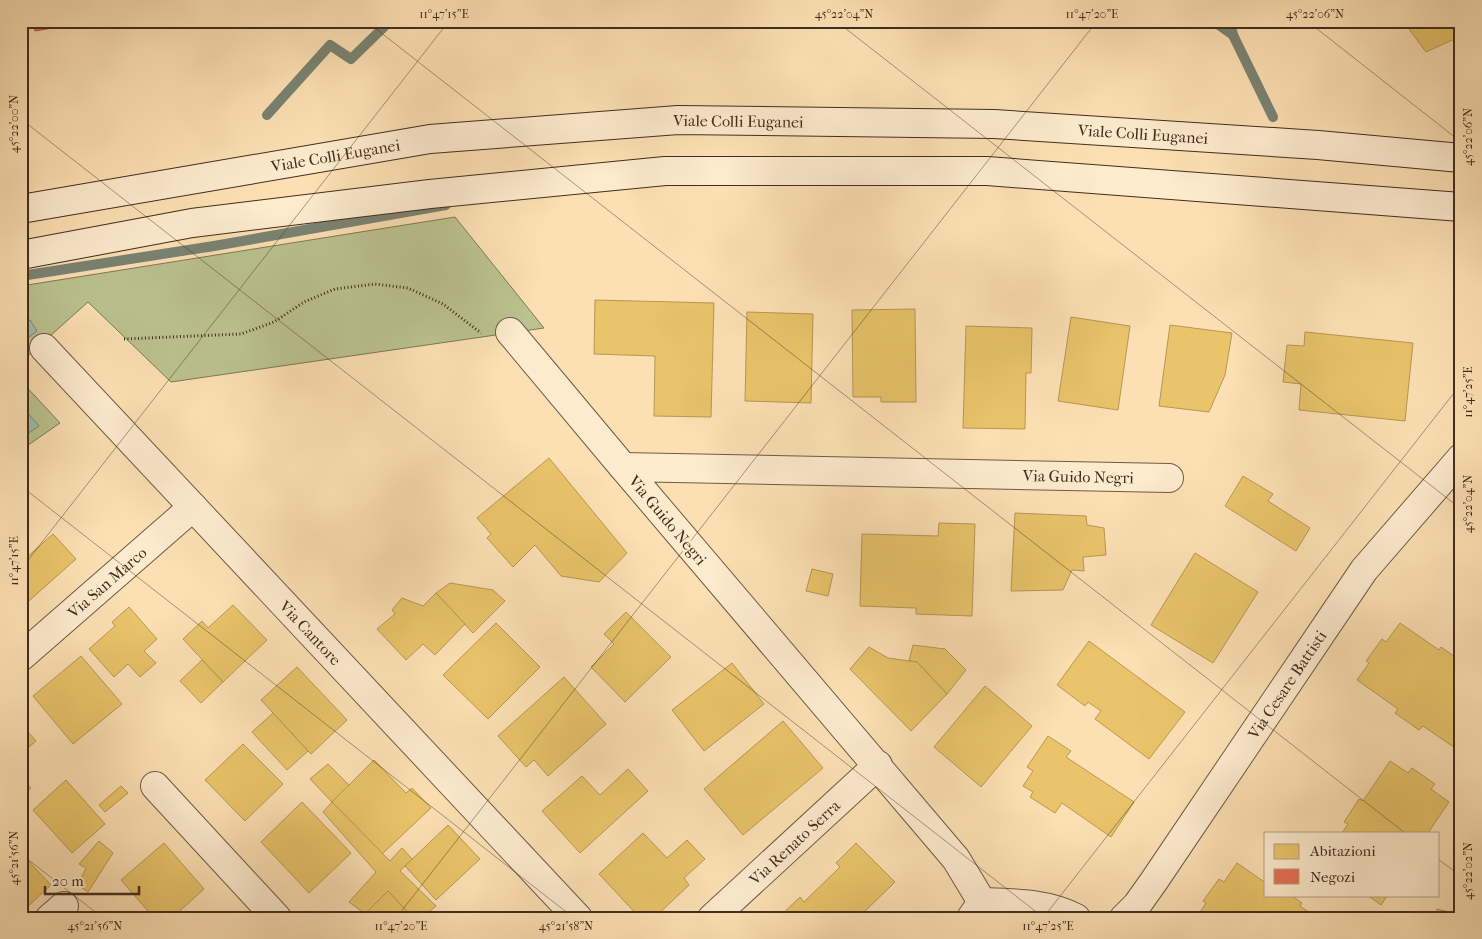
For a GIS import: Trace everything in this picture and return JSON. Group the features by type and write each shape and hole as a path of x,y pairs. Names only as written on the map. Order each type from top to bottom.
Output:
{"street":[{"name":"Viale Colli Euganei","path":"21,210 430,139 678,120 994,124 1318,145 1461,158"},
{"path":"21,255 201,222 430,194 665,171 987,171 1461,207"},
{"path":"497,335 623,467"},
{"name":"Via Cantore","path":"44,348 578,918"},
{"name":"Via Cesare Battisti","path":"1124,918 1137,905 1154,881 1364,570 1461,458"},
{"name":"Via Guido Negri","path":"623,467 1169,478"},
{"name":"Via Guido Negri","path":"623,467 956,859 976,910"},
{"name":"Via San Marco","path":"21,657 193,507"},
{"name":"Via Renato Serra","path":"712,918 878,765"},
{"path":"155,786 276,918"},
{"path":"976,910 1030,904 1063,911 1076,918"}],"path":[{"path":"124,339 241,334 274,322 304,302 335,289 375,284 408,288 443,304 478,330 497,335"}],"green space":[{"path":"455,217 544,328 171,382 88,302 21,362 21,286"},
{"path":"21,381 60,423 21,450"}],"shaded area":[{"path":"30,320 37,331 21,343 21,321"},
{"path":"21,406 39,426 21,438"}],"building: Abitazioni":[{"path":"1403,21 1461,21 1461,36 1426,52"},
{"path":"595,300 714,303 711,417 654,416 655,356 594,354"},
{"path":"915,309 916,402 881,402 881,397 853,397 852,310"},
{"path":"747,312 813,314 811,403 745,401"},
{"path":"1071,317 1130,326 1118,410 1058,401"},
{"path":"1170,325 1232,333 1225,375 1209,412 1159,406"},
{"path":"966,326 1032,328 1031,373 1026,373 1025,429 963,428"},
{"path":"1305,332 1413,343 1405,421 1299,410 1301,384 1283,382 1287,345 1304,346"},
{"path":"549,458 627,553 599,582 561,576 535,545 513,567 487,538 491,534 477,518"},
{"path":"1243,476 1273,494 1268,501 1310,528 1296,551 1225,506"},
{"path":"1015,513 1086,516 1087,525 1104,528 1106,555 1083,557 1084,571 1072,570 1063,590 1011,591"},
{"path":"939,523 975,524 972,616 916,614 916,608 860,606 862,534 938,536"},
{"path":"53,534 76,559 21,608 21,555 23,554 26,558"},
{"path":"1195,553 1258,592 1213,663 1151,625"},
{"path":"812,569 833,574 828,596 806,591"},
{"path":"450,583 493,590 505,601 473,633 436,593"},
{"path":"436,593 465,624 435,655 423,644 406,660 377,629 395,614 392,610 402,598 423,606"},
{"path":"233,605 267,640 223,682 183,639 202,621 208,628"},
{"path":"129,607 157,639 144,651 156,663 140,677 128,664 114,677 89,649 115,626 112,622"},
{"path":"626,612 671,657 625,702 591,667 614,644 604,634"},
{"path":"496,623 540,667 488,719 443,675"},
{"path":"1400,623 1439,650 1441,647 1461,661 1461,752 1423,726 1419,730 1395,713 1398,709 1357,680 1369,663 1366,661 1382,639 1386,642"},
{"path":"1089,641 1185,712 1149,759 1095,719 1101,711 1088,702 1085,706 1057,685"},
{"path":"913,645 945,649 966,670 947,694 917,662 909,661"},
{"path":"869,647 888,658 917,662 947,694 911,731 850,669"},
{"path":"81,656 122,704 73,744 33,696"},
{"path":"202,660 223,682 201,703 180,681"},
{"path":"732,663 764,704 704,751 672,710"},
{"path":"297,667 347,720 311,754 261,700"},
{"path":"564,677 606,724 548,776 534,760 526,767 498,736"},
{"path":"985,686 1032,726 981,787 934,747"},
{"path":"273,713 308,751 287,770 252,732"},
{"path":"783,721 823,768 743,835 704,789"},
{"path":"21,724 36,741 21,754"},
{"path":"1048,736 1071,751 1066,757 1134,802 1111,837 1062,803 1055,813 1030,797 1033,792 1023,786 1033,771 1027,767"},
{"path":"243,744 283,784 245,821 205,780"},
{"path":"374,760 406,793 412,788 431,808 382,854 332,802"},
{"path":"1390,761 1408,773 1412,768 1435,784 1431,789 1449,802 1429,832 1343,832 1348,824 1344,822 1359,799 1363,801"},
{"path":"328,764 349,785 332,802 310,779"},
{"path":"628,769 648,791 580,853 542,811 582,776 600,795"},
{"path":"21,777 31,788 21,797"},
{"path":"66,780 105,824 72,853 33,810"},
{"path":"121,786 128,793 105,812 99,805"},
{"path":"302,802 351,853 309,893 261,842"},
{"path":"332,802 390,861 402,848 412,859 400,871 436,906 422,918 413,918 388,891 365,914 349,902 376,872 323,812"},
{"path":"448,825 480,859 436,900 405,866"},
{"path":"643,833 667,858 687,840 705,859 684,878 689,885 654,918 640,918 599,874"},
{"path":"99,841 113,853 88,892 78,885 86,868 79,864"},
{"path":"164,843 204,889 172,918 154,918 121,880"},
{"path":"856,843 895,882 858,918 778,918 800,897 804,902 840,867 836,863"},
{"path":"21,853 51,885 21,913"},
{"path":"1237,863 1264,882 1264,896 1292,896 1302,903 1300,906 1317,918 1196,918 1206,903 1203,901 1219,879 1224,882"},
{"path":"388,891 413,918 361,918"},
{"path":"1368,896 1387,896 1381,905"},
{"path":"1437,909 1461,915 1461,918 1435,918"}],"building: Negozi":[{"path":"33,21 94,21 35,31"}],"waterway":[{"path":"267,115 330,45 351,59 390,21"},
{"path":"1213,21 1233,35"},
{"path":"1230,21 1233,35 1273,117"},
{"path":"21,276 214,246 446,205"}]}
